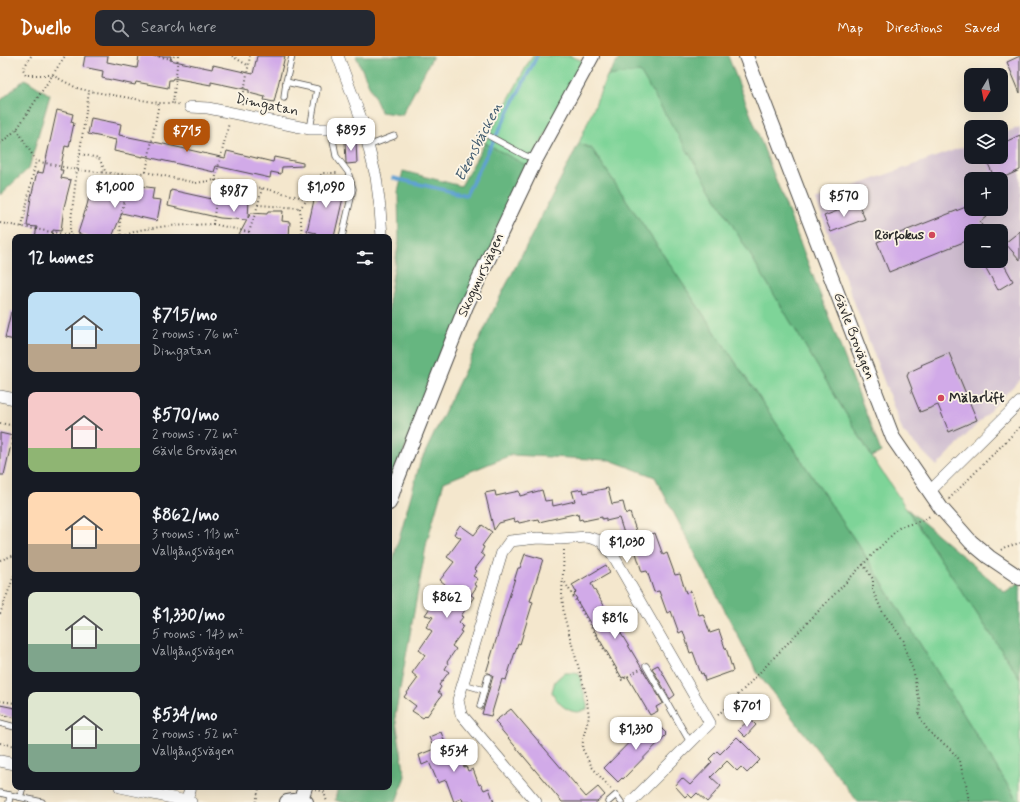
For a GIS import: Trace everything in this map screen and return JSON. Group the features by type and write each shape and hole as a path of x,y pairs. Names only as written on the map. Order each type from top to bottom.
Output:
{"street":[{"path":"338,56 362,121 376,177 382,234"},
{"name":"Skogmursvägen","path":"392,494 466,306 536,159 592,56"},
{"name":"Gävle Brovägen","path":"746,56 893,438 941,508 971,542 989,558 1020,578"},
{"name":"Dimgatan","path":"190,107 208,108 310,129 331,129 362,121"},
{"path":"0,396 12,398"},
{"path":"930,492 1020,402"},
{"path":"536,802 461,714 458,700 502,552 510,541 538,538 560,539 587,537 601,541 613,555 710,722 631,802"},
{"path":"0,761 12,763"},
{"path":"134,790 188,802 190,790"}],"lane":[{"path":"284,98 292,56"},
{"path":"286,82 316,89 310,129"},
{"path":"331,129 336,156 348,172 352,189 343,234"},
{"path":"368,146 394,136"},
{"path":"489,136 526,156 536,159"},
{"path":"646,666 690,742"},
{"path":"480,706 488,677"},
{"path":"463,684 484,690"},
{"path":"0,724 12,726"},
{"path":"20,797 22,790"},
{"path":"0,793 31,801 42,802"},
{"path":"9,802 10,795"},
{"path":"608,802 616,795 621,802"}],"path":[{"path":"31,56 23,69 26,75 52,75 77,88 89,92 159,103 173,103 190,107"},
{"path":"0,144 17,129 65,56"},
{"path":"155,56 172,59 174,56"},
{"path":"173,103 178,56"},
{"path":"232,56 249,66"},
{"path":"243,97 250,56"},
{"path":"69,234 89,92"},
{"path":"146,172 159,103"},
{"path":"213,224 216,200 215,180 232,113"},
{"path":"17,129 36,161 22,227"},
{"path":"80,154 99,158 106,173"},
{"path":"36,161 77,170 106,173 130,175 146,172 196,183 215,180 262,188 308,199"},
{"path":"302,234 300,208 308,199 322,174 348,172"},
{"path":"121,234 120,221 130,175"},
{"path":"129,234 139,230 167,226 213,224 249,232 262,188"},
{"path":"258,205 300,208"},
{"path":"0,223 59,234"},
{"path":"0,423 12,425"},
{"path":"710,722 742,691 862,564 900,527 924,520 941,508 1020,427"},
{"path":"565,538 562,595 564,616 586,694 589,717 582,748 592,767 616,795"},
{"path":"989,558 1004,547 1020,543"},
{"path":"0,560 12,556"},
{"path":"862,564 874,579 874,591 882,610 904,642 914,673 919,697 919,714 922,721 934,736 949,748 960,761 969,802"},
{"path":"563,579 622,680 646,666"},
{"path":"0,614 12,580"},
{"path":"0,700 12,703"},
{"path":"0,743 12,745"},
{"path":"256,802 259,790"},
{"path":"303,796 324,792 327,802"}],"shaded area":[{"path":"1020,127 1020,379 937,466 903,432 816,200 964,147 964,164 1008,164 1008,131"}],"green space":[{"path":"356,56 433,56 402,115 381,112"},
{"path":"532,56 570,56 583,61 529,167 485,143"},
{"path":"621,56 728,56 881,452 872,457 640,72 607,76"},
{"path":"640,71 872,457 1020,678 1020,802 1018,802 863,552 592,149 579,143 607,76"},
{"path":"25,79 50,95 29,168 0,195 0,101"},
{"path":"485,143 529,167 392,479 392,280 399,242 398,192 403,171 461,186"},
{"path":"579,143 592,149 863,552 1018,802 858,802 758,674 655,477 610,460 511,455 444,482 427,541 395,716 405,776 396,802 342,802 335,800 337,790 392,790 392,563 420,463 499,299"},
{"path":"906,508 1005,592 1020,582 1020,678"},
{"path":"564,673 579,674 587,709 577,712 569,710 565,708 554,696 552,692 555,681"}],"building":[{"path":"85,56 108,56 107,62 137,68 139,56 171,56 170,60 212,69 213,65 253,74 257,56 285,56 274,102 264,100 265,97 249,93 249,90 211,82 211,85 173,78 172,80 169,80 168,88 136,82 135,85 102,78 103,71 83,67"},
{"path":"1020,56 1020,93 1007,62"},
{"path":"57,110 73,114 71,122 74,123 69,147 65,146 60,170 63,170 61,178 71,180 64,207 61,231 53,230 52,234 36,234 37,227 27,226 31,197 37,172 43,173"},
{"path":"91,118 121,124 119,135 225,158 227,151 273,162 274,157 303,163 303,166 282,167 281,174 271,172 270,178 216,166 214,172 114,151 116,140 88,134"},
{"path":"1020,135 1020,170 1008,175 1008,172 992,172 988,164 1008,164 1008,141"},
{"path":"345,141 356,141 357,163 346,163"},
{"path":"322,177 336,180 336,187 345,189 335,234 316,234 307,231 314,200 317,200"},
{"path":"100,179 115,183 113,190 138,196 140,186 154,188 152,199 161,200 157,221 122,213 113,234 78,233 92,185 98,187"},
{"path":"171,190 221,201 221,198 229,198 229,190 243,191 243,200 249,200 248,218 251,213 267,214 268,211 283,211 282,221 290,222 289,234 240,234 247,220 220,218 168,206"},
{"path":"858,203 865,219 831,232 824,216"},
{"name":"Rörfokus","path":"964,208 964,216 987,216 980,222 981,224 964,224 964,242 889,272 877,242"},
{"path":"1020,231 1020,260 1008,246 1008,241"},
{"path":"986,268 1006,268 1013,281 998,290"},
{"path":"11,312 12,312 12,339 5,338"},
{"name":"Mälarlift","path":"949,353 977,420 949,432 938,405 920,412 907,376 909,372 922,366 921,365"},
{"path":"0,433 12,436 12,440 4,475 0,475"},
{"path":"608,488 612,504 623,502 626,514 630,513 639,539 655,533 663,555 667,553 675,575 680,574 686,593 691,591 699,615 703,614 710,633 719,630 733,671 705,681 703,673 701,674 693,652 690,653 683,631 679,633 671,611 667,613 659,591 654,592 647,571 642,572 635,550 630,552 619,518 606,521 606,518 602,519 602,517 583,521 582,519 579,520 578,513 539,522 538,519 519,523 518,521 515,522 514,519 499,523 494,530 485,493 495,491 496,496 519,491 520,496 542,490 545,501 552,500 553,506 575,501 572,491 583,489 584,493"},
{"path":"460,525 474,535 482,525 492,532 482,546 484,547 481,553 485,556 475,569 477,571 473,576 478,579 474,584 477,586 471,595 474,597 461,616 463,617 459,622 463,626 460,631 462,632 452,646 456,649 447,662 448,664 445,669 449,672 439,685 441,687 438,692 442,695 427,716 426,715 423,718 412,711 416,706 404,697 418,678 412,673 425,655 419,650 432,631 426,627 433,617 425,615 446,585 440,580 454,562 447,557 461,538 454,534"},
{"path":"525,554 543,559 530,601 533,602 520,644 518,643 506,680 502,679 491,716 482,714 493,676 486,673 518,568 520,568"},
{"path":"606,565 610,573 591,584 663,703 656,707 658,711 650,715 627,676 622,678 574,594 576,592 572,585"},
{"path":"658,665 675,695 670,699 652,668"},
{"path":"0,705 12,707 12,717 0,714"},
{"path":"511,709 586,797 598,787 605,795 597,802 562,802 495,721"},
{"path":"652,719 666,733 666,735 623,779 622,778 618,782 604,768"},
{"path":"750,719 756,725 745,737 738,730"},
{"path":"441,732 447,748 450,747 452,753 457,751 464,767 466,766 468,771 473,769 479,785 481,784 484,790 489,788 494,802 463,802 462,798 454,802 446,780 438,783 429,762 422,765 419,755 434,749 429,737"},
{"path":"737,737 760,760 747,773 741,767 737,771 727,761 711,777 721,786 707,802 697,793 692,798 688,794 685,797 675,786 682,778 690,785 712,762 709,759 717,751 720,754"}],"waterway":[{"name":"Ekensbäcken","path":"393,178 466,195 537,56"}],"place":[{"name":"Rörfokus","path":"932,235"},
{"name":"Mälarlift","path":"941,398"}]}
